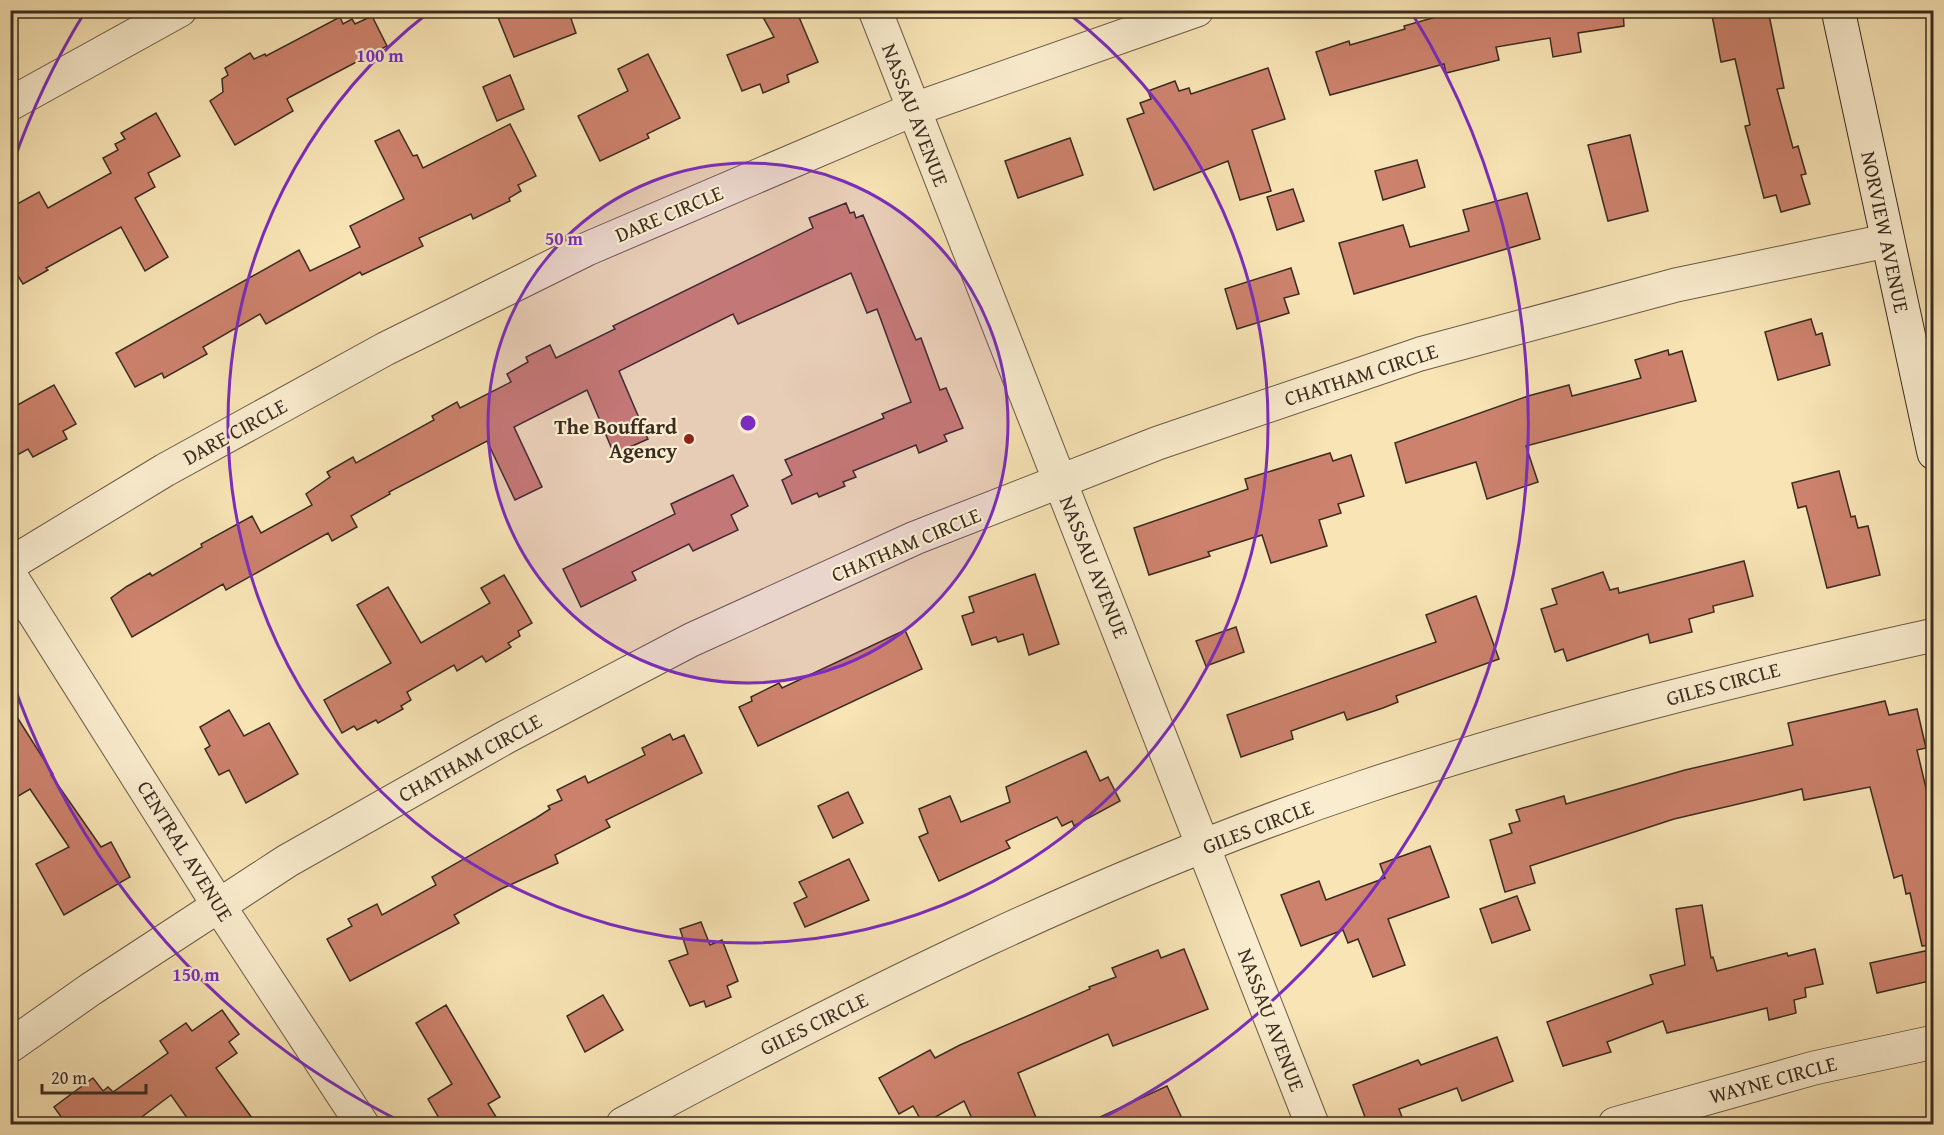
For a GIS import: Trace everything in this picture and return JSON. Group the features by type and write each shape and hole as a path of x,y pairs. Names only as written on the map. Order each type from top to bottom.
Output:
{"street":[{"path":"10,104 180,10"},
{"name":"NASSAU AVENUE","path":"875,10 912,110 1312,1125"},
{"name":"DARE CIRCLE","path":"10,564 165,470 386,349 587,249 912,110 1197,10"},
{"name":"NORVIEW AVENUE","path":"1838,10 1886,241 1934,453"},
{"name":"CHATHAM CIRCLE","path":"10,1046 91,989 288,861 506,737 691,640 915,538 1158,443 1420,354 1676,285 1886,241"},
{"name":"CENTRAL AVENUE","path":"10,575 219,906 362,1125"},
{"name":"GILES CIRCLE","path":"623,1125 781,1039 958,954 1204,847 1367,786 1538,733 1792,666 1934,634"},
{"name":"WAYNE CIRCLE","path":"1615,1125 1814,1068 1934,1042"}],"building":[{"path":"495,10 568,10 576,33 514,57"},
{"path":"759,10 796,10 818,62 787,75 789,82 763,93 760,84 742,91 727,55 774,37"},
{"path":"1435,10 1623,10 1624,26 1578,33 1581,52 1553,57 1550,38 1496,47 1499,60 1446,73 1444,64 1330,95 1316,52 1349,41 1350,45 1405,29 1404,26 1436,17"},
{"path":"1711,10 1768,10 1784,88 1777,89 1793,148 1798,146 1806,174 1801,175 1810,204 1781,212 1776,195 1764,198 1745,126 1750,125 1735,59 1721,62"},
{"path":"372,16 387,46 290,97 287,99 293,111 235,145 210,101 223,92 222,79 228,75 225,68 250,53 254,59 265,54 266,56 340,17 343,24 352,19 355,24"},
{"path":"648,54 680,118 647,134 649,138 600,161 578,116 628,91 618,69"},
{"path":"1268,68 1285,119 1252,130 1271,191 1240,200 1228,161 1154,190 1127,119 1144,113 1140,103 1151,99 1148,91 1175,81 1179,91 1189,88 1191,94"},
{"path":"510,75 524,109 497,121 483,87"},
{"path":"156,113 180,156 148,173 155,187 135,198 168,257 145,271 121,227 46,268 48,270 23,284 10,263 10,208 39,192 48,208 111,173 103,158 118,150 115,144 125,139 121,133"},
{"path":"510,124 536,176 518,185 521,191 509,198 510,201 473,219 471,214 419,238 423,246 362,275 360,272 266,324 260,314 203,347 207,354 164,378 162,373 135,387 116,353 299,250 310,271 360,247 350,226 404,199 375,141 399,130 413,156 417,155 423,168"},
{"path":"1630,135 1648,211 1608,221 1588,145"},
{"path":"1070,138 1083,175 1018,198 1005,161"},
{"path":"1417,160 1425,187 1383,200 1375,171"},
{"path":"1293,189 1304,221 1277,230 1267,197"},
{"path":"1527,193 1540,239 1354,294 1339,243 1403,225 1410,247 1469,231 1463,210"},
{"path":"846,203 850,213 854,212 856,218 863,215 916,340 921,338 940,390 946,388 963,428 944,435 947,441 919,453 916,445 853,471 856,477 843,482 845,486 819,497 817,493 792,504 782,480 792,475 785,460 884,418 882,414 911,402 877,309 867,313 851,273 738,324 733,314 619,371 648,439 614,454 587,390 514,427 542,487 515,500 487,441 389,492 390,494 351,516 357,527 332,541 328,533 226,590 223,584 132,637 111,598 126,587 150,573 152,576 202,547 201,544 252,516 261,533 312,505 306,494 330,477 327,472 353,457 356,463 434,420 432,416 457,402 460,408 511,382 507,374 528,362 526,357 550,345 556,358 615,329 613,326 813,228 809,218"},
{"path":"1291,268 1299,294 1284,298 1289,313 1237,329 1225,289"},
{"path":"1811,319 1816,335 1822,333 1830,365 1778,380 1765,332"},
{"path":"1668,350 1669,355 1682,351 1696,401 1526,446 1538,482 1487,499 1476,462 1406,483 1395,443 1528,396 1569,385 1572,396 1641,378 1635,360"},
{"path":"54,385 76,424 63,431 67,439 33,457 28,449 10,459 10,409"},
{"path":"1330,453 1333,461 1351,455 1364,496 1338,504 1341,513 1319,520 1327,546 1271,563 1262,535 1208,552 1210,556 1149,575 1134,528 1248,489 1245,479"},
{"path":"1839,471 1851,517 1855,516 1858,528 1868,526 1880,575 1827,588 1806,506 1798,508 1792,483"},
{"path":"733,475 748,506 731,515 738,530 693,551 689,544 632,572 636,580 581,607 563,569 675,514 671,504"},
{"path":"1744,561 1753,596 1713,606 1714,612 1689,619 1692,632 1650,643 1648,634 1567,661 1563,649 1555,652 1541,609 1557,604 1552,589 1603,572 1610,590 1618,588 1619,593"},
{"path":"1035,574 1059,644 1029,655 1023,634 998,642 996,637 972,645 962,616 974,612 969,597"},
{"path":"504,575 532,623 518,631 520,636 508,643 511,647 486,662 482,656 457,671 454,665 407,692 411,700 401,706 403,709 378,723 376,720 357,730 354,726 342,733 324,700 391,663 357,605 388,587 421,643 490,603 481,588"},
{"path":"1476,596 1499,659 1396,696 1398,702 1383,708 1347,720 1344,712 1291,731 1293,739 1241,757 1227,715 1436,642 1426,615"},
{"path":"1236,627 1244,652 1206,666 1196,641"},
{"path":"905,630 922,669 758,746 739,707 752,701 751,697 779,683 782,688"},
{"path":"1885,701 1889,715 1917,709 1926,748 1917,750 1934,822 1934,945 1922,946 1910,893 1906,894 1902,875 1894,878 1870,787 1804,800 1802,789 1674,819 1530,866 1535,883 1505,892 1490,840 1512,833 1509,824 1520,821 1516,810 1564,796 1566,804 1685,770 1793,745 1788,723"},
{"path":"10,706 53,774 51,775 101,847 111,842 130,877 64,915 36,864 69,847 30,789 10,801"},
{"path":"229,710 244,736 269,723 298,774 246,803 229,770 219,775 205,749 210,746 200,727"},
{"path":"670,734 673,740 684,735 702,773 606,820 610,827 555,855 558,863 501,889 454,915 459,923 350,981 327,939 352,926 348,919 377,904 382,915 436,885 432,877 536,818 550,809 548,806 562,800 557,790 585,776 588,783 645,755 642,748"},
{"path":"1086,751 1100,781 1108,777 1120,801 1074,826 1072,821 1062,826 1057,817 1006,841 1010,848 939,881 919,837 928,833 919,809 950,796 961,822 1010,802 1006,787"},
{"path":"848,792 863,823 833,838 818,806"},
{"path":"1430,846 1449,897 1388,919 1405,965 1373,977 1358,939 1348,943 1343,930 1301,946 1281,895 1319,881 1326,900 1385,878 1380,864"},
{"path":"849,859 869,900 805,927 794,903 807,897 799,882"},
{"path":"1517,896 1530,930 1492,943 1480,909"},
{"path":"1702,905 1711,958 1713,957 1717,971 1787,953 1788,956 1815,949 1823,984 1805,988 1806,997 1794,1000 1796,1013 1769,1020 1767,1008 1667,1033 1663,1021 1607,1042 1611,1052 1563,1066 1547,1022 1653,984 1650,975 1685,965 1676,909"},
{"path":"701,922 710,945 722,940 738,981 727,986 731,997 706,1007 704,1001 690,1006 669,961 688,954 680,929"},
{"path":"1184,949 1208,1009 1113,1046 1108,1034 1018,1073 1039,1125 975,1125 964,1101 923,1124 913,1106 899,1114 879,1078 930,1050 935,1058 1090,989 1089,987 1116,977 1112,968 1158,950 1161,958"},
{"path":"1934,949 1934,980 1877,993 1870,963"},
{"path":"603,995 623,1030 585,1052 567,1016"},
{"path":"446,1005 500,1097 488,1104 501,1125 443,1125 428,1099 452,1084 416,1023"},
{"path":"222,1010 239,1034 229,1042 237,1053 216,1068 257,1125 192,1125 171,1095 131,1125 67,1125 54,1107 93,1078 103,1091 108,1087 113,1092 168,1053 160,1041 186,1023 192,1031"},
{"path":"1497,1037 1513,1081 1462,1101 1457,1088 1399,1109 1405,1125 1368,1125 1353,1085 1418,1060 1421,1065"},
{"path":"1167,1086 1185,1125 1083,1125"}],"place":[{"name":"The Bouffard Agency","path":"689,439"}]}
